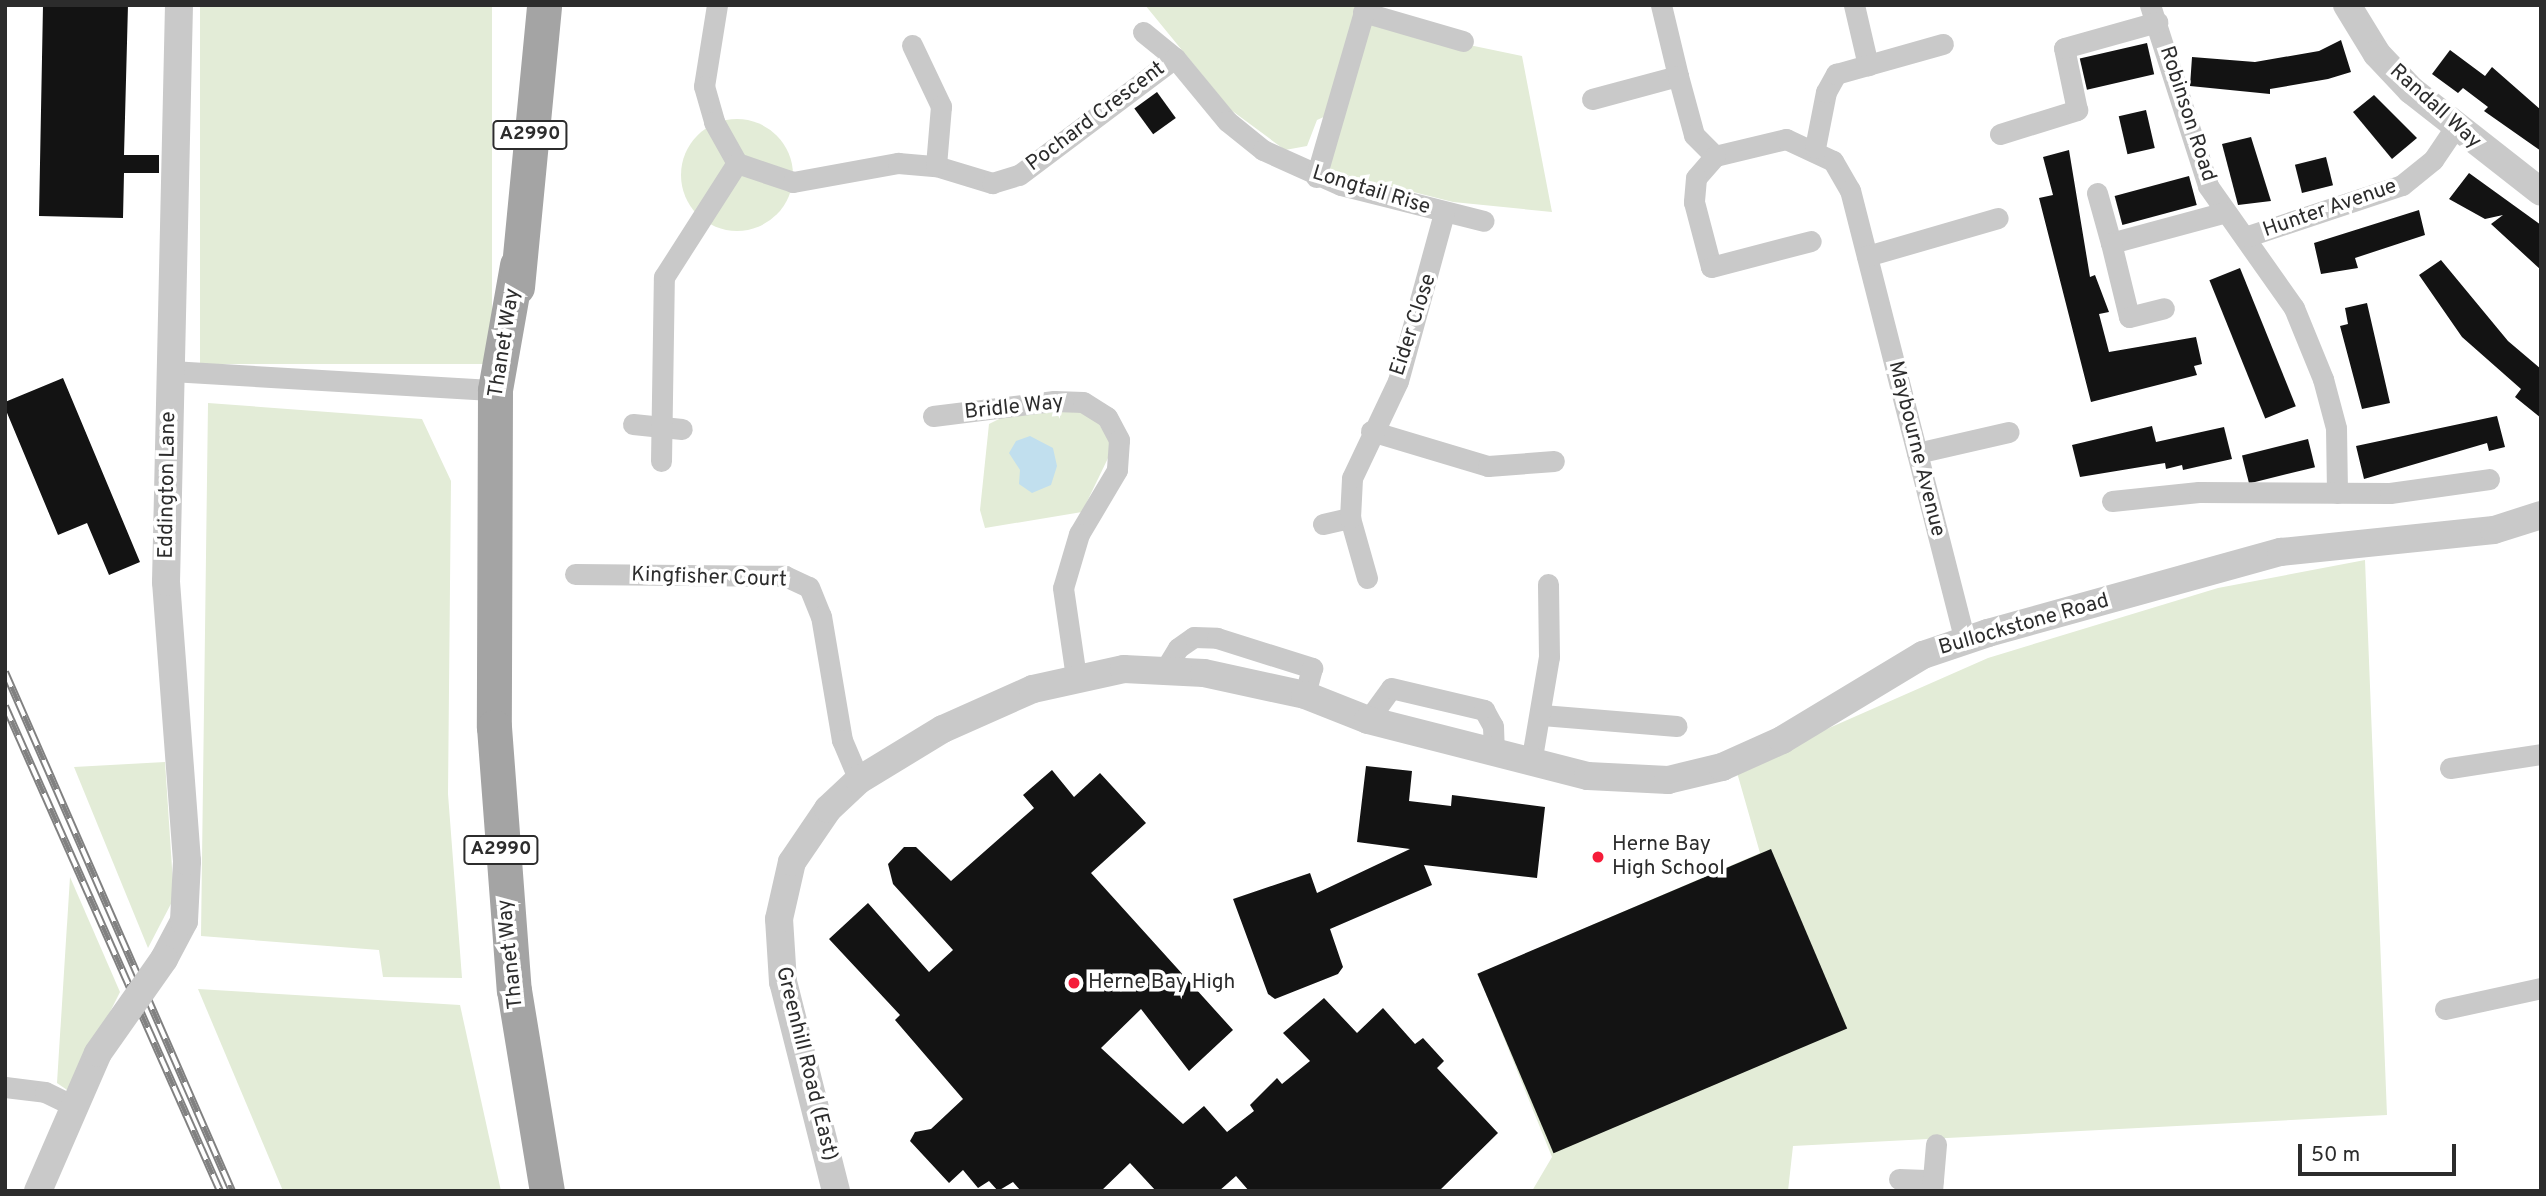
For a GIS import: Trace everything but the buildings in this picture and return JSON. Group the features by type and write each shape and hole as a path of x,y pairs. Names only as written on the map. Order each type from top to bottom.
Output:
{"main road":[{"name":"Thanet Way","path":"544,5 517,265 495,390 492,626 498,817 514,990 547,1191"},
{"name":"Thanet Way","path":"495,505 514,393 517,265"}],"street":[{"name":"Eddington Lane","path":"38,1191 98,1053 164,959 184,921 187,861 167,616 179,5"},
{"path":"661,461 664,277 737,163 714,122 704,86 717,5"},
{"path":"1661,5 1693,135 1715,156"},
{"path":"1853,5 1868,65"},
{"name":"Randall Way","path":"2347,5 2377,54 2454,129 2541,192"},
{"path":"1316,177 1364,9 1463,41"},
{"name":"Robinson Road","path":"2000,134 2077,110 2064,48 2154,14 2208,186 2226,212 2248,236"},
{"name":"Longtail Rise","path":"1143,32 1175,58 1227,121 1263,150 1316,177 1444,213 1484,221"},
{"path":"912,44 941,106 936,166"},
{"path":"1811,241 1711,267 1694,202 1696,178 1715,156 1786,139 1815,148 1826,92 1836,74 1943,44"},
{"name":"Pochard Crescent","path":"737,163 793,183 898,163 936,166 992,183 1019,175 1175,58"},
{"path":"1592,99 1678,76"},
{"name":"Hunter Avenue","path":"2337,493 2336,428 2323,379 2294,308 2248,236 2402,185 2432,160 2454,129"},
{"name":"Maybourne Avenue","path":"1815,148 1833,161 1850,190 1965,641"},
{"path":"2097,194 2129,317 2164,308"},
{"path":"2111,243 2226,212"},
{"name":"Eider Close","path":"1367,578 1350,518 1352,478 1411,343 1444,213"},
{"path":"1867,256 1998,218"},
{"path":"171,371 495,390"},
{"name":"Bridle Way","path":"933,416 1074,402 1107,417 1119,440 1117,470 1079,534 1063,588 1076,677"},
{"path":"632,424 682,429"},
{"path":"1371,431 1488,466 1554,461"},
{"path":"1917,453 2009,432"},
{"path":"2112,501 2199,492 2390,493 2489,479"},
{"name":"Bullockstone Road","path":"782,895 801,846 828,809 859,780 993,705 1076,677 1166,668 1305,695 1368,720 1494,751 1531,763 1631,781 1668,780 1722,766 1782,740 1923,655 1965,641 2281,552 2494,530 2541,515"},
{"path":"1323,524 1350,518"},
{"name":"Kingfisher Court","path":"575,574 785,576 810,587 821,616 842,740 859,780"},
{"path":"1531,763 1542,715 1548,584"},
{"path":"1368,720 1391,688 1484,709 1493,726 1494,751"},
{"path":"1542,715 1677,726"},
{"path":"2450,768 2541,754"},
{"name":"Greenhill Road (East)","path":"782,895 783,982 836,1191"},
{"path":"2445,1009 2541,988"},
{"path":"5,1087 45,1092 76,1107"},
{"path":"1899,1178 1932,1186 1936,1144"}],"green space":[{"path":"200,5 492,5 492,364 200,364"},
{"path":"1145,5 1356,5 1474,46 1522,56 1552,212 1453,202 1334,172 1326,165 1326,116 1317,120 1307,146 1285,150 1231,110"},
{"path":"737,119 759,123 777,135 789,153 793,175 789,197 777,215 759,227 737,231 715,227 697,215 685,197 681,175 685,153 697,135 715,123"},
{"path":"208,403 422,419 451,481 448,794 462,978 383,977 379,950 201,936"},
{"path":"1074,410 1096,419 1109,440 1110,454 1082,512 985,528 980,510 989,424 1009,414"},
{"path":"2365,560 2387,1115 1793,1146 1788,1191 1532,1191 1552,1157 1478,974 1760,853 1736,769 1988,658 2218,588"},
{"path":"165,762 174,898 148,948 74,767"},
{"path":"70,877 120,992 70,1092 57,1083"},
{"path":"198,989 460,1005 501,1191 283,1191"}],"water":[{"path":"1030,436 1053,448 1057,466 1051,485 1032,493 1019,484 1020,470 1009,453 1016,441"}],"railway":[{"path":"5,672 232,1191"},
{"path":"5,706 220,1191"}],"place":[{"name":"Herne Bay High School","path":"1598,857"},
{"name":"Herne Bay High","path":"1074,983"}]}
